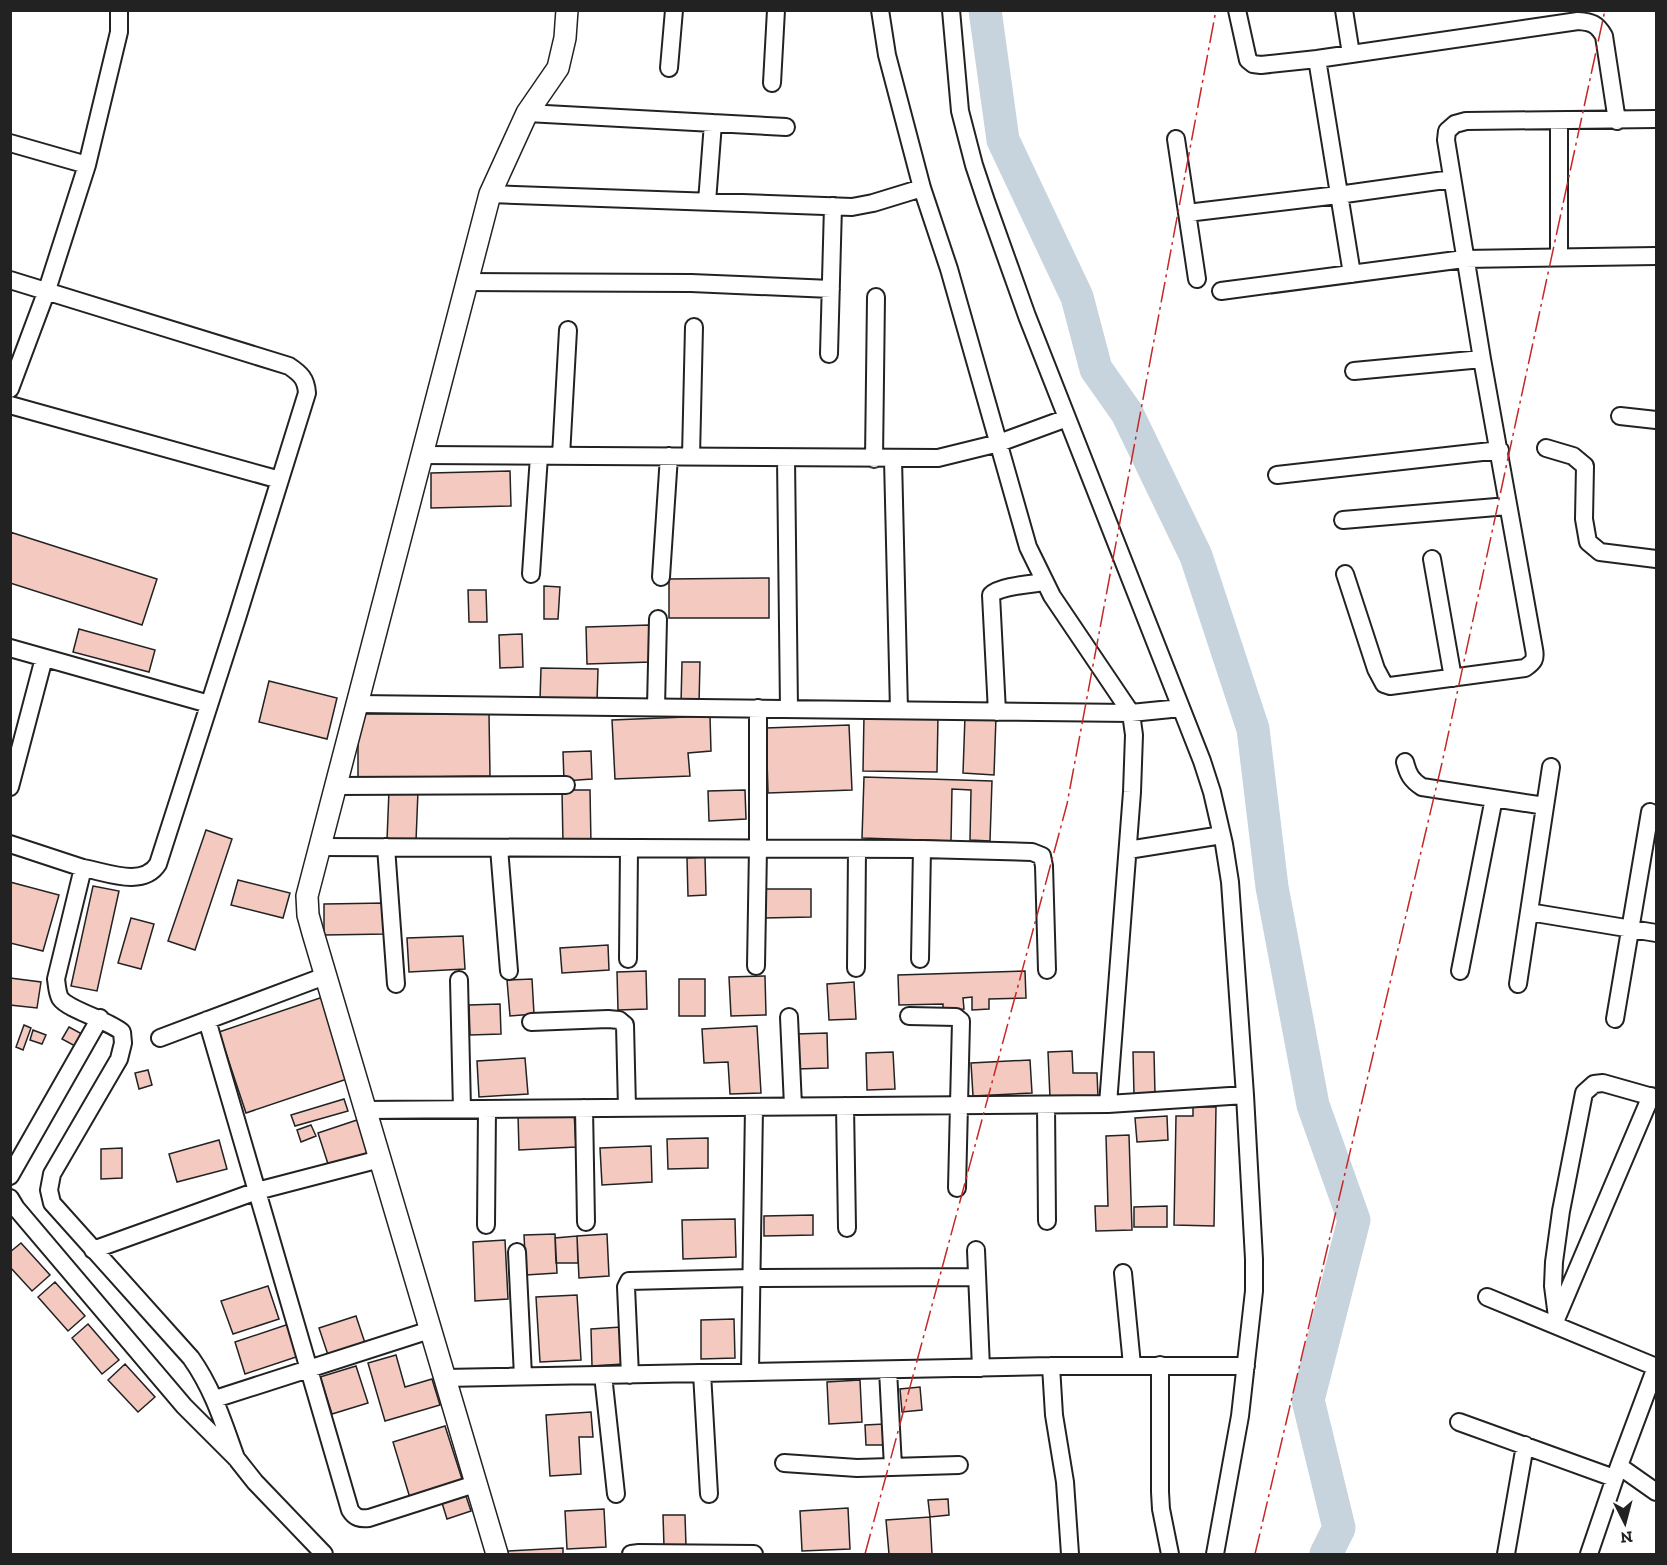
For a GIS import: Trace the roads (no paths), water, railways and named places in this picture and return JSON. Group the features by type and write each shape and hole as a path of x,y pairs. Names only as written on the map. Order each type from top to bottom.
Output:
{"street":[{"path":"10,389 47,290 87,165 119,32 119,10"},
{"path":"497,1554 325,976 308,915 307,896 490,194 527,113 558,68 567,10"},
{"path":"669,68 674,10"},
{"path":"772,83 776,10"},
{"path":"880,10 887,55 922,188 949,269 1028,547 1052,596 1131,713 1134,735 1128,850 1108,1104"},
{"path":"951,10 957,89 971,155 1027,316 1181,708 1212,792 1222,835 1230,882 1245,1095 1254,1281 1240,1416 1215,1554"},
{"path":"1237,10 1248,60 1253,64 1317,59 1578,21 1590,22 1600,18 1617,121"},
{"path":"1344,10 1351,54"},
{"path":"1317,59 1352,274"},
{"path":"527,113 786,127"},
{"path":"1345,574 1376,669 1384,684 1390,686 1525,668 1532,663 1535,658 1500,450 1464,259 1446,140 1447,131 1455,124 1466,121 1656,119"},
{"path":"1559,121 1559,257"},
{"path":"707,202 713,123"},
{"path":"1176,139 1197,279"},
{"path":"10,144 87,165"},
{"path":"1187,213 1452,179"},
{"path":"490,194 852,207 922,188"},
{"path":"829,354 833,206"},
{"path":"1221,291 1464,259 1656,256"},
{"path":"10,280 290,366 301,374 306,382 307,393 158,864 153,872 145,876 133,877 83,868 10,844"},
{"path":"467,282 691,283 831,289"},
{"path":"874,459 876,297"},
{"path":"691,456 694,327"},
{"path":"561,456 568,330"},
{"path":"1354,371 1482,359"},
{"path":"10,405 280,480"},
{"path":"1620,416 1656,420"},
{"path":"422,454 938,458 999,443 1067,418"},
{"path":"1546,448 1573,456 1585,466 1584,519 1588,542 1600,552 1656,559"},
{"path":"1277,475 1500,450"},
{"path":"531,574 539,456"},
{"path":"661,577 669,456"},
{"path":"786,458 789,709"},
{"path":"893,459 899,710"},
{"path":"1343,520 1508,506"},
{"path":"1432,560 1453,678"},
{"path":"998,712 991,595 994,591 1005,588 1045,582"},
{"path":"656,707 658,619"},
{"path":"10,648 208,704"},
{"path":"10,788 44,658"},
{"path":"357,704 1131,713 1181,708"},
{"path":"756,966 758,708"},
{"path":"1405,762 1407,773 1422,787 1545,806"},
{"path":"1518,984 1551,766"},
{"path":"335,786 566,785"},
{"path":"1460,971 1494,798"},
{"path":"1615,1018 1650,812"},
{"path":"1128,850 1222,835"},
{"path":"320,847 922,849 1032,852 1042,856 1044,866 1047,970"},
{"path":"386,847 396,984"},
{"path":"499,848 509,971"},
{"path":"628,959 629,848"},
{"path":"856,968 857,849"},
{"path":"920,959 922,849"},
{"path":"83,868 56,979 60,997 66,1004 113,1024 122,1032 123,1043 118,1059 52,1174 49,1190 52,1203 191,1358 215,1399 236,1458"},
{"path":"1529,912 1656,933"},
{"path":"160,1038 325,976"},
{"path":"459,980 462,1109"},
{"path":"909,1016 956,1017 962,1021 957,1188"},
{"path":"789,1017 793,1106"},
{"path":"10,1176 100,1018"},
{"path":"531,1022 608,1019 618,1020 625,1025 627,1108"},
{"path":"207,1020 350,1510 354,1516 361,1519 369,1518 476,1484"},
{"path":"1603,1083 1654,1097 1556,1322 1554,1262 1561,1211 1584,1093 1594,1084 1603,1083"},
{"path":"366,1110 1108,1104 1245,1095"},
{"path":"1046,1105 1047,1221"},
{"path":"845,1106 847,1228"},
{"path":"750,1372 754,1107"},
{"path":"584,1108 586,1222"},
{"path":"486,1225 487,1109"},
{"path":"93,1250 257,1191 380,1159"},
{"path":"10,1198 16,1208 184,1406 236,1458 324,1554"},
{"path":"976,1250 981,1368"},
{"path":"517,1252 523,1377"},
{"path":"1123,1273 1131,1365"},
{"path":"630,1375 626,1299 626,1287 629,1281 977,1277"},
{"path":"1487,1297 1556,1322 1656,1367 1616,1472 1589,1554"},
{"path":"215,1399 430,1330"},
{"path":"1160,1365 1160,1492 1162,1518 1170,1554"},
{"path":"444,1378 1051,1366 1246,1366"},
{"path":"1051,1366 1054,1415 1065,1482 1070,1554"},
{"path":"888,1370 893,1467"},
{"path":"702,1373 709,1494"},
{"path":"603,1375 616,1494"},
{"path":"1459,1422 1616,1472 1656,1492"},
{"path":"1506,1554 1525,1444"},
{"path":"784,1463 849,1467 959,1465"},
{"path":"631,1554 754,1554"}],"waterway":[{"path":"985,10 1003,140 1077,297 1096,369 1127,413 1196,556 1253,729 1272,887 1313,1105 1354,1220 1308,1400 1339,1528 1326,1554"}]}
